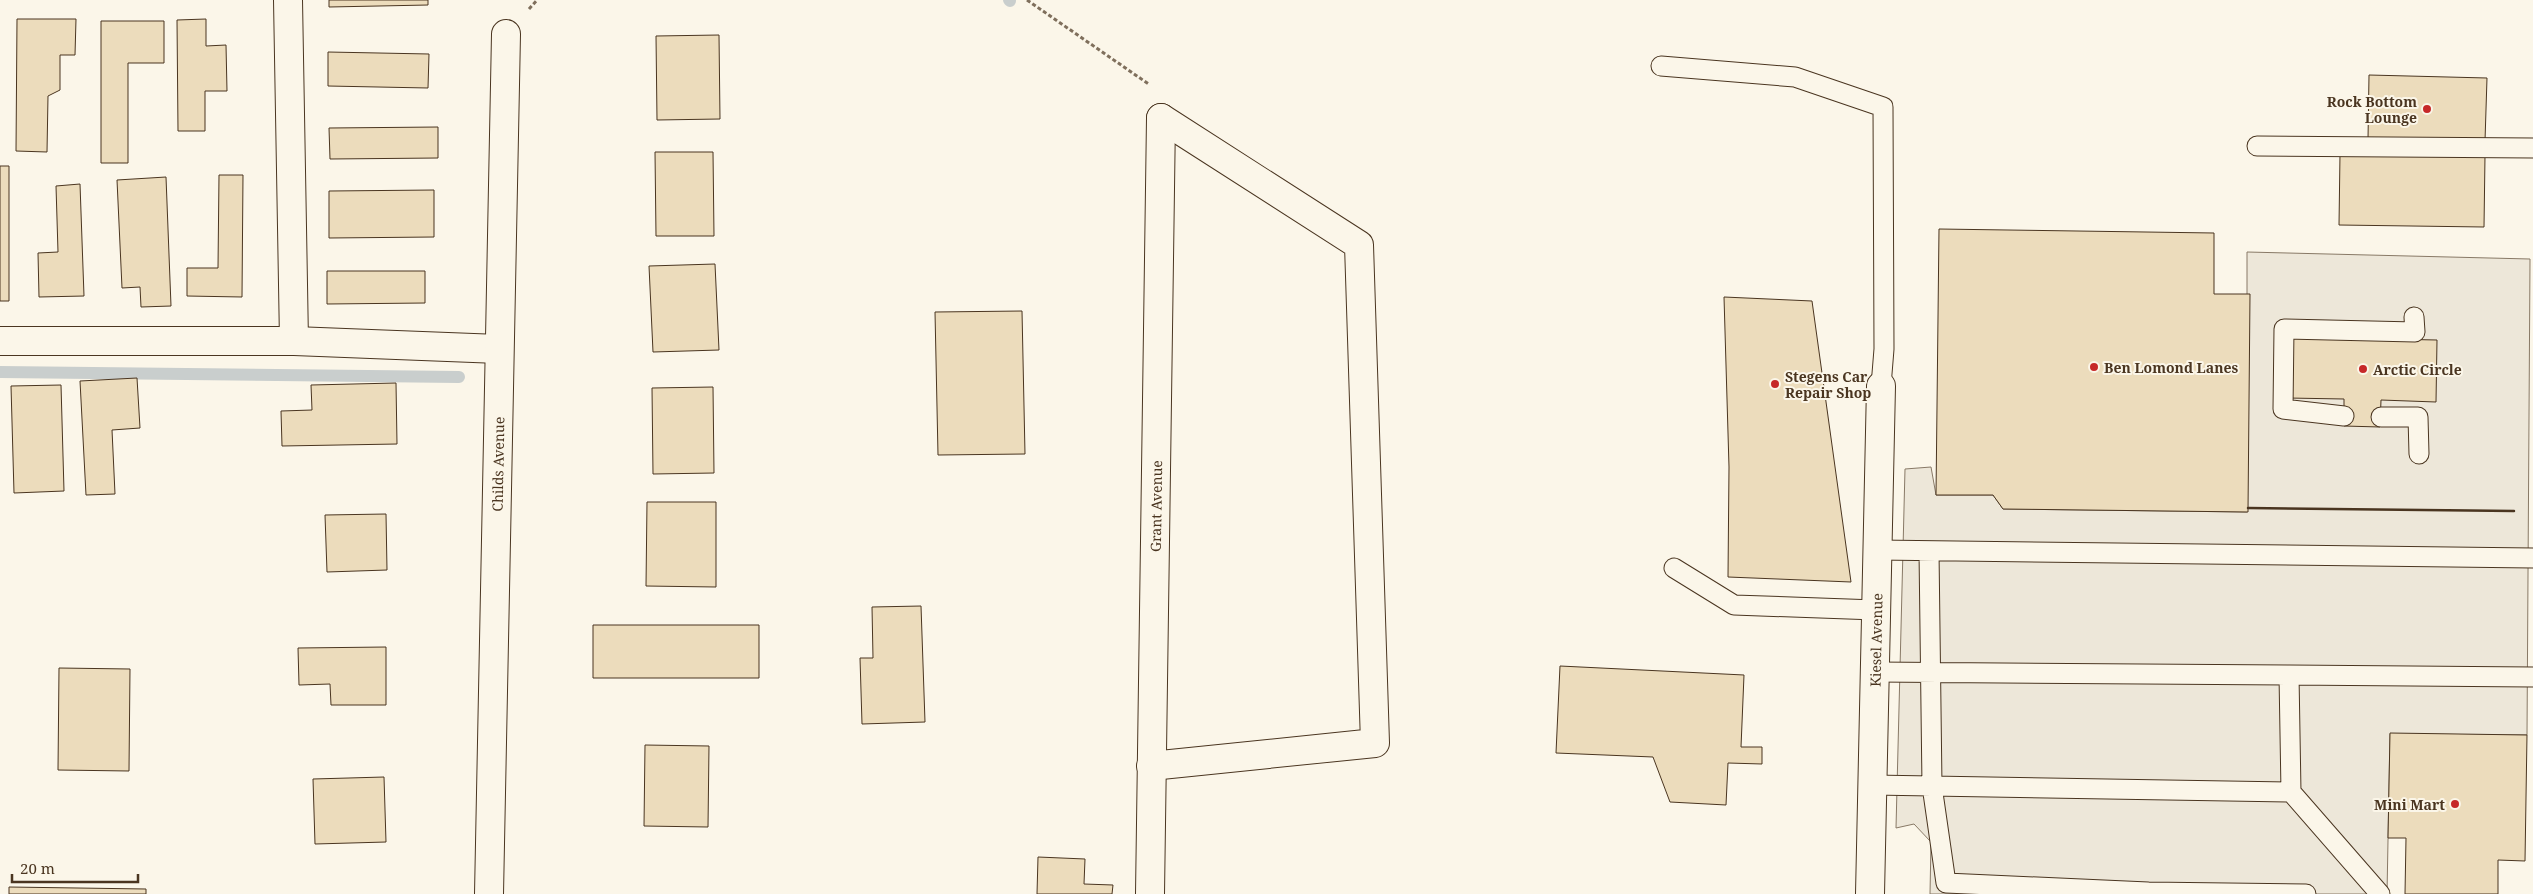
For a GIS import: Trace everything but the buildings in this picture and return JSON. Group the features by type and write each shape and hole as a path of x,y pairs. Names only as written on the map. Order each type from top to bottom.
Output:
{"street":[{"path":"288,0 294,341"},
{"name":"Childs Avenue","path":"489,894 506,34"},
{"path":"1151,766 1375,743 1359,245 1162,118"},
{"name":"Grant Avenue","path":"1150,894 1162,118"},
{"path":"0,341 294,341 499,349"},
{"name":"Kiesel Avenue","path":"1870,894 1880,386"}],"lane":[{"path":"1661,66 1796,77 1883,107 1884,349 1880,386"},
{"path":"2257,146 2533,148"},
{"path":"2344,416 2283,408 2284,329 2415,332 2414,317"},
{"path":"2381,417 2418,417 2419,454"},
{"path":"1878,550 2533,558"},
{"path":"1929,551 1932,786 1946,883 2148,893 2306,894"},
{"path":"1674,568 1734,605 1876,610"},
{"path":"1875,672 2533,677"},
{"path":"2290,675 2291,792 2380,894"},
{"path":"1873,785 2291,792"}],"path":[{"path":"1027,0 1176,102 1162,118"}],"shaded area":[{"path":"2247,252 2530,259 2527,735 2390,734 2387,894 1930,894 1931,842 1914,824 1896,828 1905,469 1931,467 1936,495 1993,495 2003,509 2247,512"}],"waterway":[{"path":"0,372 459,377"}],"wall":[{"path":"2248,508 2514,511"}],"place":[{"name":"Rock Bottom Lounge","path":"2427,109"},
{"name":"Ben Lomond Lanes","path":"2094,367"},
{"name":"Arctic Circle","path":"2363,369"},
{"name":"Stegens Car Repair Shop","path":"1775,384"},
{"name":"Mini Mart","path":"2455,804"}]}
